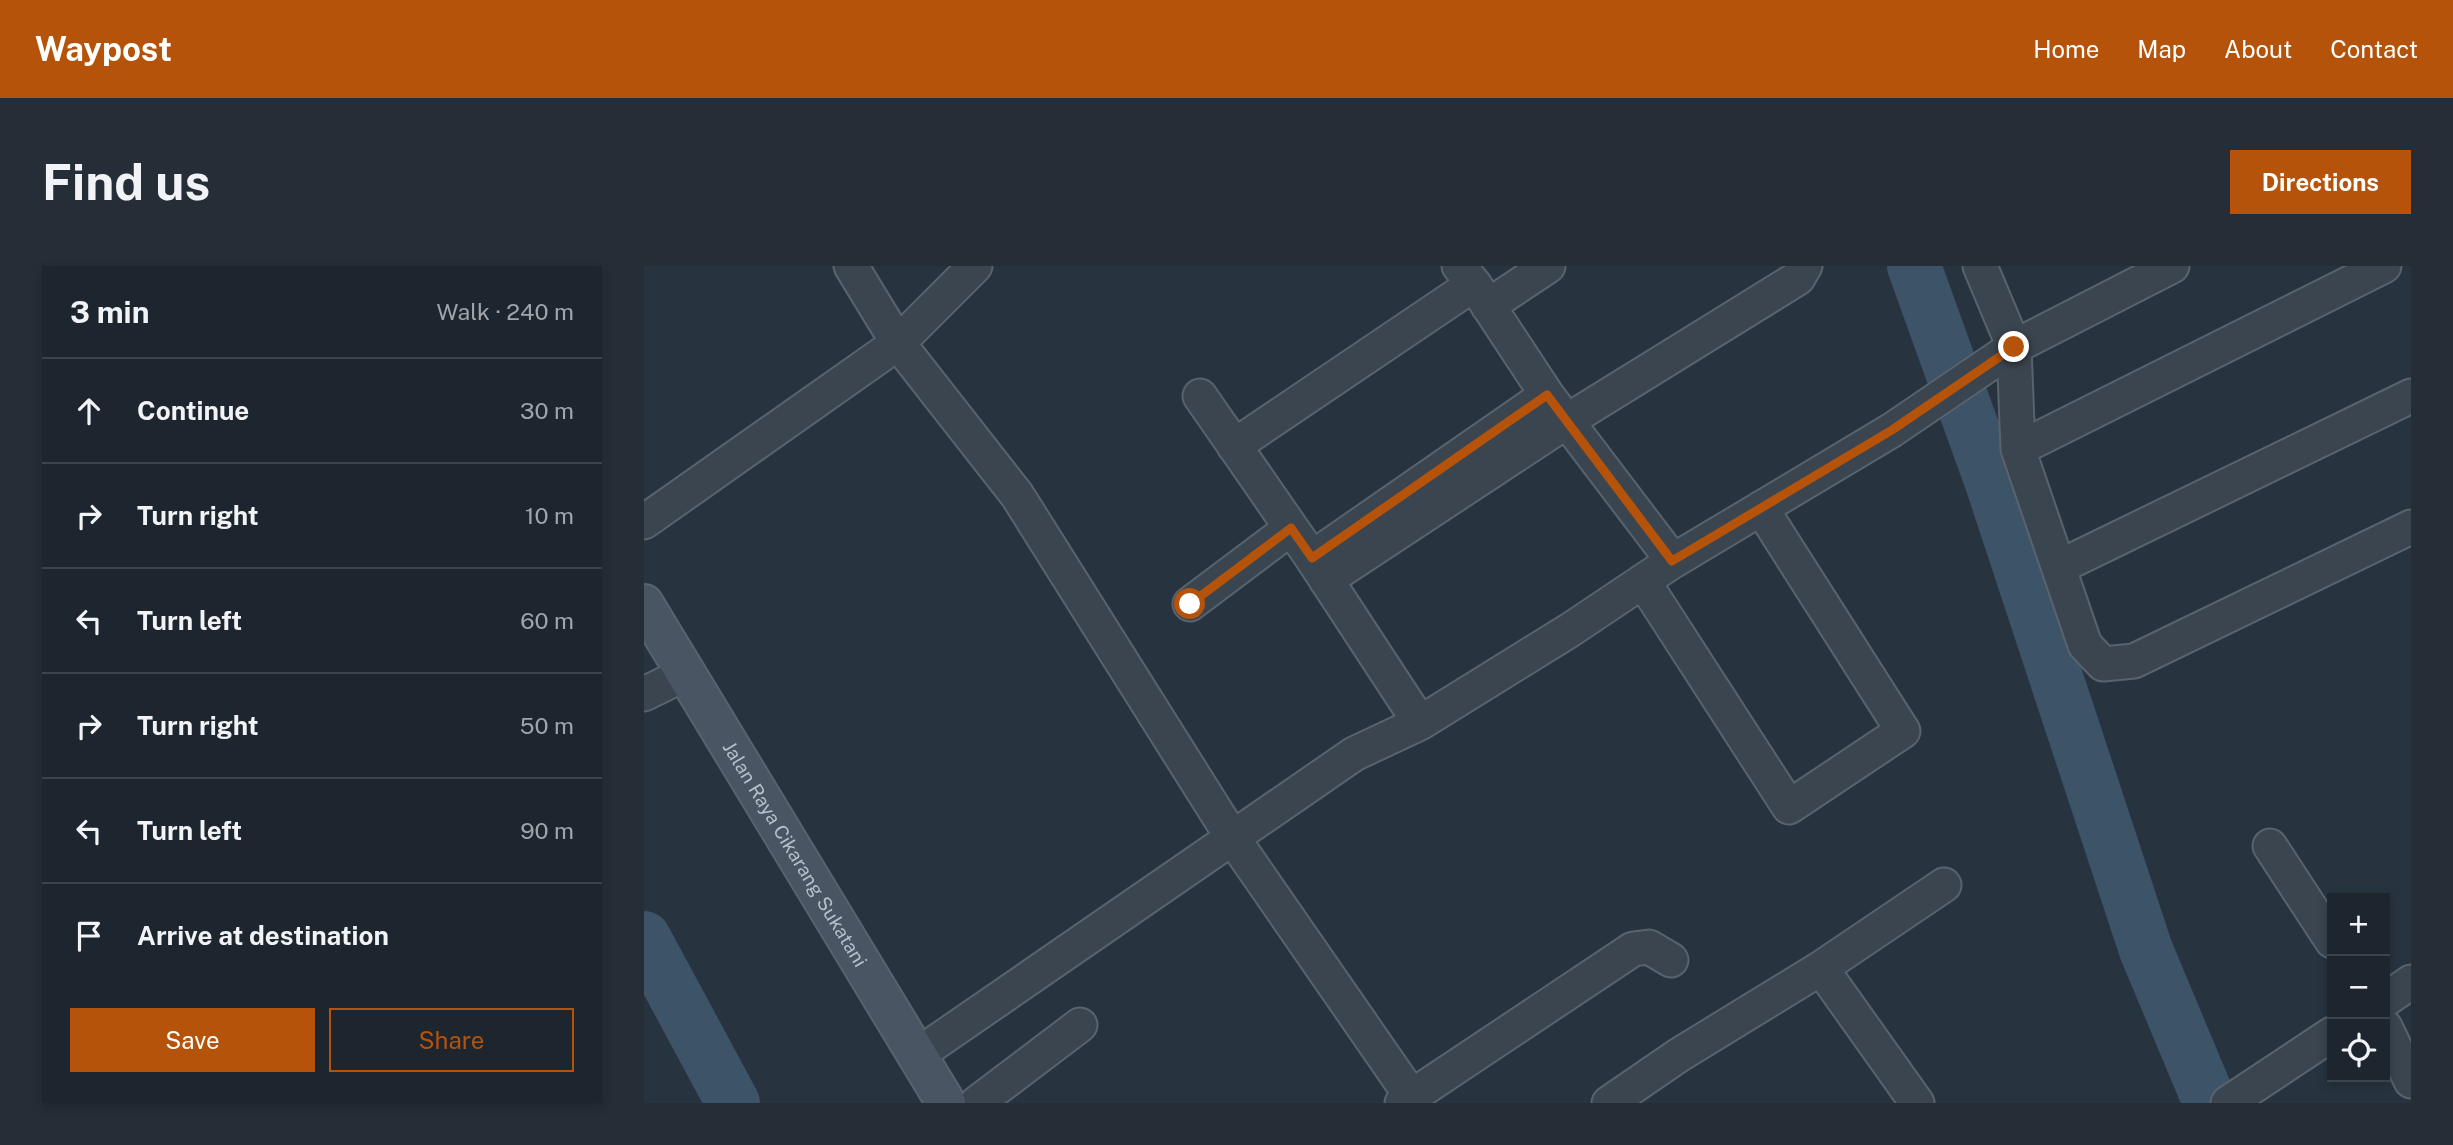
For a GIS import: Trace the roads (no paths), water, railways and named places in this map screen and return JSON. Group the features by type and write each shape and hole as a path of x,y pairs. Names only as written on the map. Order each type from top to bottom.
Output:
{"main road":[{"name":"Jalan Raya Cikarang Sukatani","path":"644,604 946,1103"}],"street":[{"path":"851,266 898,343 1017,495 1232,837 1410,1101 1633,949 1649,947 1671,960"},
{"path":"644,523 898,343 975,266"},
{"path":"1234,446 1474,285 1548,266"},
{"path":"1319,569 1567,421 1798,278 1805,266"},
{"path":"1980,266 2014,347 2018,449 2085,645 2103,664 2134,661 2411,527"},
{"path":"916,1056 1354,754 1420,723 1570,630 1672,561 1892,430 2014,347 2172,266"},
{"path":"2018,449 2384,266"},
{"path":"1474,285 1547,395 1672,561"},
{"path":"1319,569 1547,395"},
{"path":"1200,396 1319,569 1420,723"},
{"path":"2059,567 2411,396"},
{"path":"1643,581 1789,807 1903,731 1762,508"},
{"path":"1190,604 1291,528"},
{"path":"644,694 687,673"},
{"path":"2270,846 2327,933"},
{"path":"1609,1103 1679,1055 1821,968 1944,885"},
{"path":"1821,968 1917,1103"},
{"path":"2390,997 2411,982"},
{"path":"977,1103 1080,1025"},
{"path":"2228,1103 2327,1037"},
{"path":"2390,1037 2411,1081"}],"waterway":[{"path":"1914,266 1992,483 2146,950 2210,1103"},
{"path":"644,938 733,1103"}]}
